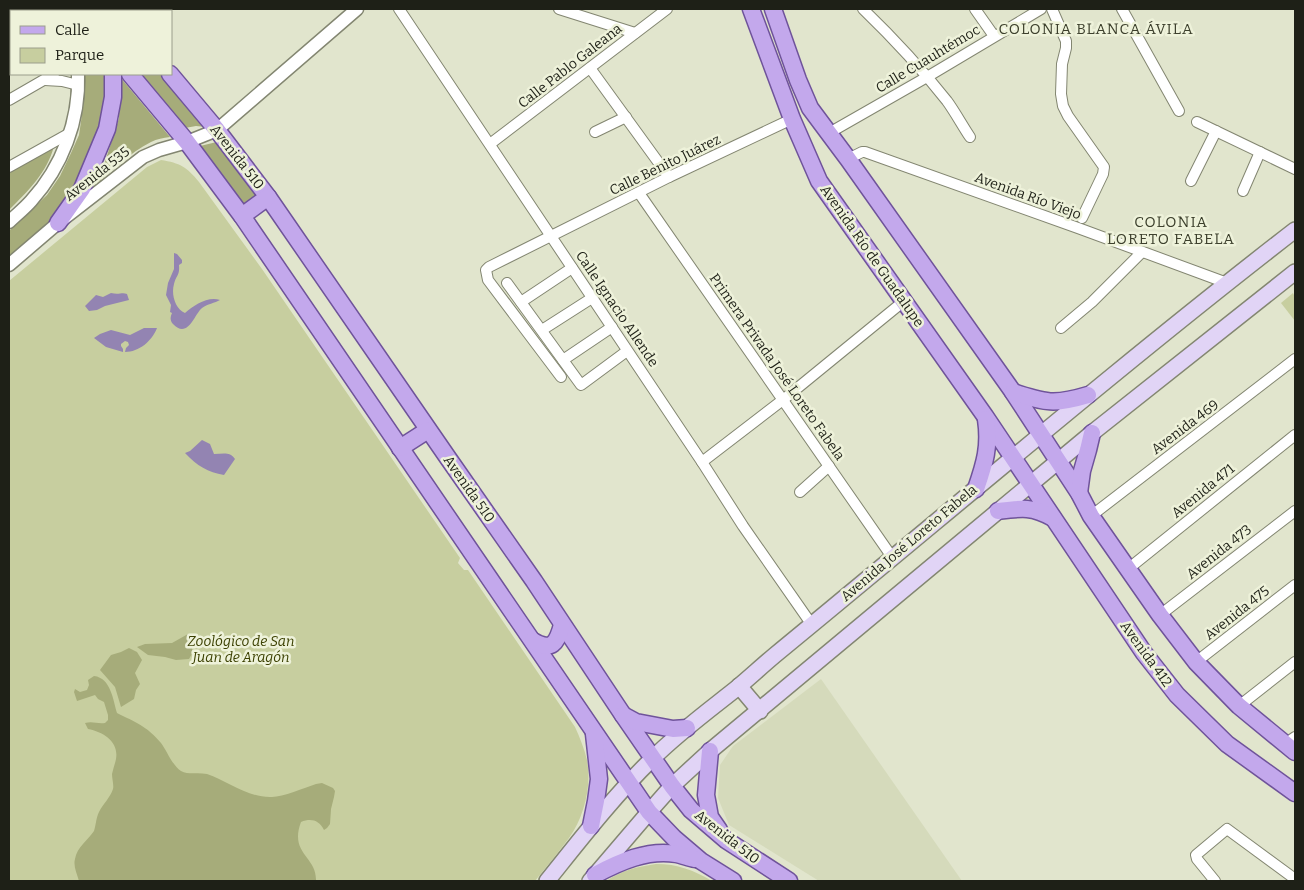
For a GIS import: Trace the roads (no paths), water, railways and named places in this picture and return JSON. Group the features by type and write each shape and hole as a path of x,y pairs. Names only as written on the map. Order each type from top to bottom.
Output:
{"main road":[{"name":"Avenida Río de Guadalupe","path":"751,9 792,119 819,181 1031,484"},
{"path":"773,9 810,108 1013,392 1079,493 1091,516 1160,615 1196,662 1239,706 1292,744"},
{"path":"58,223 82,189 107,129 113,97 113,75"},
{"path":"131,75 187,142 242,216 649,812 674,838 701,861 733,881"},
{"name":"Avenida 510","path":"171,75 217,130 268,196 534,581 672,786 692,810 726,840 780,879"},
{"path":"242,216 268,196"},
{"name":"Avenida José Loreto Fabela","path":"547,881 629,782 687,728 1040,434 1295,230"},
{"path":"592,878 672,786 710,751 1092,433 1294,276"},
{"path":"1013,392 1034,400 1059,402 1088,396"},
{"path":"976,488 984,467 987,451 988,436 985,416"},
{"path":"400,448 428,430"},
{"path":"1079,493 1082,471 1092,433"},
{"name":"Avenida 412","path":"1031,484 1144,653 1177,695 1227,744 1295,793"},
{"path":"998,511 1029,508 1054,518"},
{"path":"533,641 541,646 553,644 560,635 562,625"},
{"path":"739,686 760,711"},
{"path":"623,715 636,722 673,728 687,728"},
{"path":"591,826 599,779 593,729"},
{"path":"710,751 706,795 710,817 726,840"},
{"path":"592,878 615,864 648,854 676,854 701,861"}],"street":[{"name":"Avenida 535","path":"9,265 58,223 143,157 217,130 357,9"},
{"name":"Calle Ignacio Allende","path":"399,9 552,236 748,533 812,625"},
{"path":"559,9 635,33"},
{"name":"Calle Pablo Galeana","path":"490,144 667,9"},
{"path":"863,9 927,77 948,103 970,137"},
{"path":"975,9 994,36"},
{"name":"Calle Cuauhtémoc","path":"829,133 1041,9"},
{"path":"1052,9 1066,41 1062,64 1061,94 1064,106 1068,116 1104,167 1103,174 1082,218"},
{"path":"1122,9 1179,111"},
{"path":"590,68 670,177"},
{"path":"9,100 49,77 62,81 78,79"},
{"name":"Avenida 535","path":"9,222 31,202 58,164 70,133 78,95 78,79"},
{"path":"595,132 626,117"},
{"name":"Calle Benito Juárez","path":"561,377 488,280 486,270 492,264 792,119"},
{"path":"1197,122 1295,169"},
{"path":"1191,181 1216,131"},
{"path":"9,167 70,133"},
{"name":"Avenida Río Viejo","path":"848,159 865,152 1227,283"},
{"path":"1243,191 1260,152"},
{"name":"Primera Privada José Loreto Fabela","path":"639,192 892,557"},
{"path":"1061,328 1092,302 1142,252"},
{"path":"521,302 572,268"},
{"path":"507,283 580,385 628,351"},
{"path":"542,330 592,298"},
{"path":"702,462 784,399 904,301"},
{"path":"563,360 612,327"},
{"name":"Avenida 469","path":"1091,516 1295,359"},
{"name":"Avenida 471","path":"1128,569 1295,435"},
{"path":"800,492 829,466"},
{"name":"Avenida 473","path":"1160,615 1295,511"},
{"name":"Avenida 475","path":"1196,662 1295,585"},
{"path":"1239,706 1295,662"},
{"path":"1215,881 1196,859 1196,855 1227,830 1295,879"}],"district":[{"name":"COLONIA BLANCA ÁVILA","path":"1096,29"},
{"name":"COLONIA LORETO FABELA","path":"1171,230"}],"park label":[{"name":"Zoológico de San Juan de Aragón","path":"241,650"}]}
